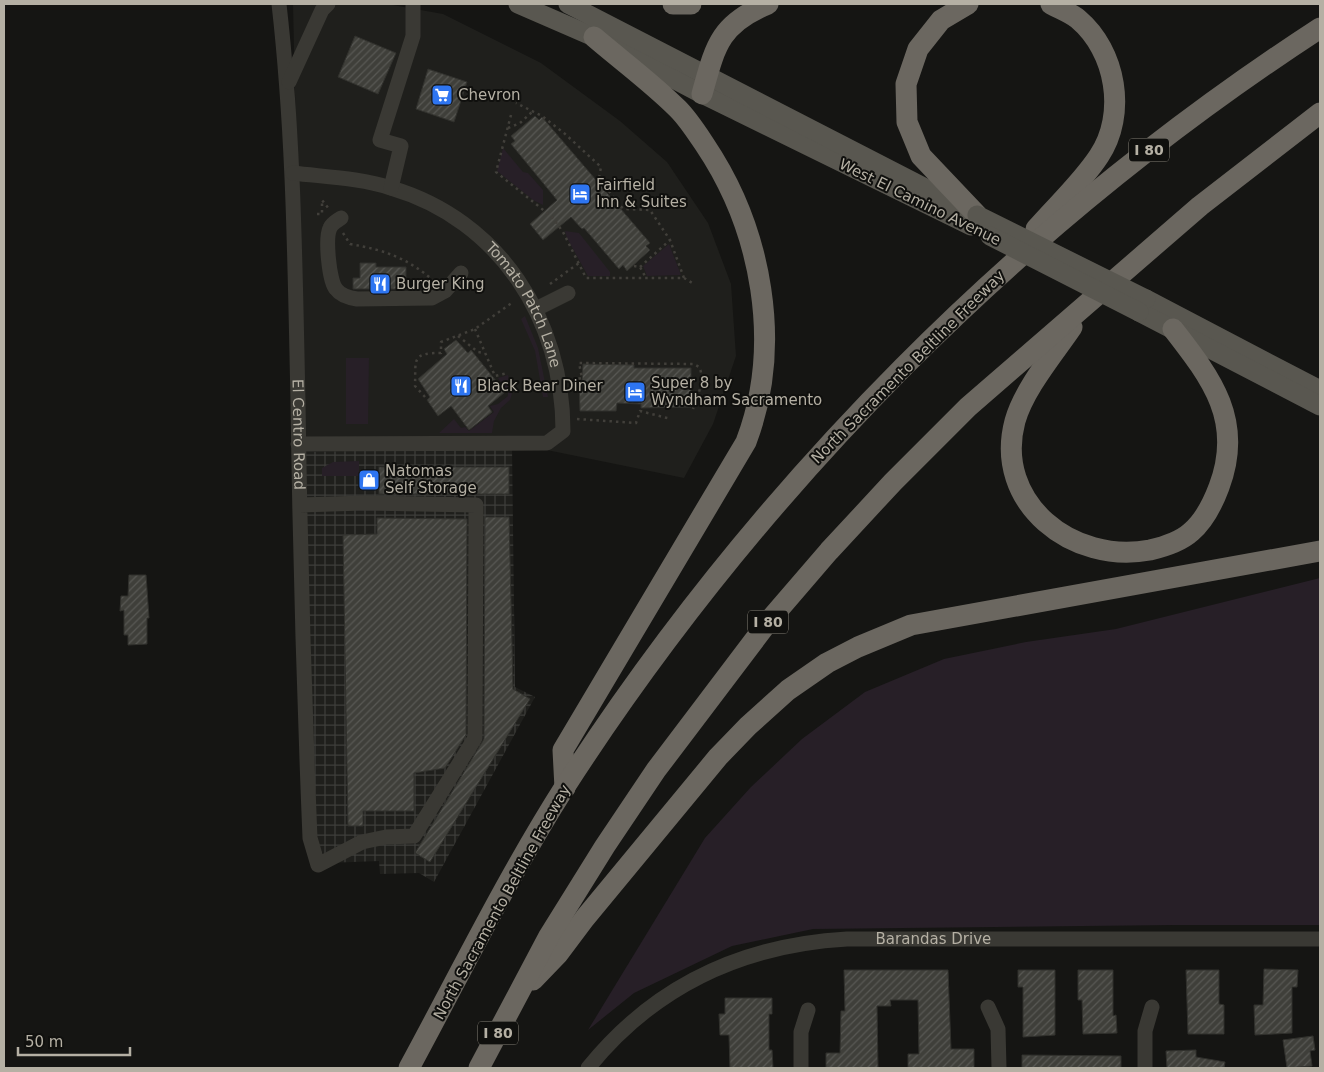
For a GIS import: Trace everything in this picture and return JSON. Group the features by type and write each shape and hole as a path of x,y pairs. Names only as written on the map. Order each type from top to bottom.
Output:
{"highway":[{"path":"673,4 691,4"},
{"path":"705,84 713,53 729,26 768,4"},
{"path":"968,4 941,20 918,49 906,84 907,122 921,156 974,221"},
{"path":"988,284 1100,155 1114,121 1114,83 1102,48 1078,19 1052,4"},
{"name":"North Sacramento Beltline Freeway","path":"409,1068 532,842 565,788 658,652 764,519 873,398 988,284 1142,155 1218,98 1320,28"},
{"path":"565,788 563,750 746,442 755,418 764,361 763,312 754,256 734,196 716,161 678,109 594,37"},
{"name":"I 80","path":"479,1068 549,936 605,846 683,733 768,622 829,551 968,407 1200,206 1320,113"},
{"path":"1087,303 1020,407 1015,421 1011,452 1020,488 1033,510 1058,533 1076,543 1096,550 1116,553 1137,553 1173,543 1191,532 1204,516 1221,481 1226,460 1227,436 1222,407 1206,372 1173,329"},
{"path":"517,997 558,954 585,918 718,757 770,705 827,664 858,647 911,625 1320,551"}],"main road":[{"name":"West El Camino Avenue","path":"518,4 705,84"},
{"name":"West El Camino Avenue","path":"568,4 705,84 1142,306 1320,390"},
{"name":"West El Camino Avenue","path":"1142,306 1173,329 1320,406"}],"street":[{"name":"El Centro Road","path":"279,4 288,83 294,173 302,651 310,838 318,865 362,842 386,837 414,836 475,738 476,506 364,503 300,506"},
{"path":"288,83 322,10 328,4"},
{"path":"391,188 401,146 380,140 413,36 413,4"},
{"name":"Tomato Patch Lane","path":"294,173 358,180 391,188 434,206 473,232 518,277 536,309 555,356 562,392 563,431 547,443 298,444"},
{"path":"339,220 328,231 330,271 332,283 336,289 347,297 357,299 432,298 445,291 461,273"},
{"path":"536,309 568,293"},
{"name":"Barandas Drive","path":"588,1068 624,1028 680,986 706,972 743,957 803,942 847,939 1320,939"},
{"path":"988,1007 998,1029 999,1068"},
{"path":"1145,1068 1145,1031 1152,1007"},
{"path":"801,1068 801,1032 808,1010"}],"path":[{"path":"516,103 542,116 564,133 601,167 599,178 620,206 624,209 650,210 670,240 684,278"},
{"path":"508,128 520,123 532,112"},
{"path":"512,115 496,172 552,217 563,232 586,278 684,278 694,284"},
{"path":"317,214 322,214 322,200 324,200 339,220 350,244 379,249 400,257 416,265 435,282"},
{"path":"640,267 670,240"},
{"path":"634,266 640,267"},
{"path":"640,267 646,278"},
{"path":"425,397 415,386 418,356 423,353 441,353 441,342 475,329 495,376 508,373"},
{"path":"458,336 478,352 485,353"},
{"path":"577,384 577,379 582,378 579,363 694,364 702,372 702,382 693,409"},
{"path":"575,419 636,423 640,411 671,419"}],"shaded area":[{"path":"293,4 387,4 443,14 541,63 620,121 667,162 708,223 731,284 736,356 713,424 684,478 537,448 303,452"},
{"path":"503,148 523,172 528,173 543,190 543,205 533,200 497,171"},
{"path":"565,231 579,233 610,272 610,276 588,276"},
{"path":"669,244 681,275 647,276 643,266"},
{"path":"525,316 538,348 548,397 543,397 535,351 521,319"},
{"path":"346,358 369,358 368,424 346,424"},
{"path":"508,375 512,394 510,400 501,408 494,421 492,433 439,433 454,419 461,428 465,427 469,431 494,412 490,406 498,404 508,396 508,392 498,378"},
{"path":"512,448 515,687 535,697 434,882 419,873 380,874 379,861 327,863 317,840 303,452"},
{"path":"359,461 359,476 322,476 322,468 333,462"},
{"path":"1320,578 1320,925 813,929 732,946 634,993 588,1030 705,838 751,787 802,739 865,692 944,659 1026,642 1116,629"}],"building":[{"path":"355,36 396,53 378,94 338,77"},
{"name":"Chevron","path":"428,69 467,82 454,122 416,109"},
{"name":"Fairfield Inn & Suites","path":"535,116 539,120 542,117 650,243 646,246 650,250 627,271 623,265 619,269 584,228 582,229 571,217 543,240 530,224 557,200 511,144 515,141 511,136"},
{"name":"Burger King","path":"360,263 376,263 376,267 406,267 406,289 353,289 353,278 360,278"},
{"name":"Black Bear Diner","path":"456,340 468,353 471,350 505,392 488,406 492,412 469,430 451,406 438,416 427,400 430,397 418,379 447,354 444,349"},
{"name":"Super 8 by Wyndham Sacramento","path":"583,364 634,365 634,368 691,368 691,407 641,408 641,404 617,403 616,411 580,411 579,381 582,381"},
{"path":"379,467 509,467 509,494 379,494"},
{"path":"485,517 509,517 513,689 530,699 430,862 415,853 484,739"},
{"path":"377,518 467,519 466,735 445,768 414,773 414,811 363,811 363,826 348,826 343,535 377,534"},
{"path":"129,575 146,575 149,618 147,618 147,644 128,645 128,635 124,635 124,610 120,611 121,596 128,596"},
{"path":"1264,969 1298,970 1297,987 1292,987 1292,1033 1255,1035 1254,1005 1263,1005"},
{"path":"844,970 948,970 951,1049 974,1049 974,1068 908,1068 908,1054 919,1054 918,1000 890,1000 891,1006 877,1006 878,1068 826,1068 826,1053 840,1053 841,1011 845,1011"},
{"path":"1018,970 1055,970 1055,1035 1023,1037 1023,987 1018,987"},
{"path":"1078,970 1113,970 1113,1016 1116,1015 1117,1033 1083,1034 1082,1000 1078,1000"},
{"path":"1186,970 1219,970 1219,1004 1224,1005 1224,1034 1188,1034"},
{"path":"725,998 772,998 772,1014 769,1014 769,1050 772,1050 773,1068 730,1068 729,1035 720,1035 719,1014 725,1014"},
{"path":"1313,1036 1315,1050 1310,1051 1312,1066 1287,1068 1283,1040"},
{"path":"1196,1050 1196,1057 1225,1062 1224,1068 1167,1068 1166,1051"},
{"path":"1022,1055 1121,1056 1121,1068 1022,1068"}],"place":[{"name":"Chevron","path":"442,95"},
{"name":"Fairfield Inn & Suites","path":"580,194"},
{"name":"Burger King","path":"380,284"},
{"name":"Black Bear Diner","path":"461,386"},
{"name":"Super 8 by Wyndham Sacramento","path":"635,392"},
{"name":"Natomas Self Storage","path":"369,480"}]}
